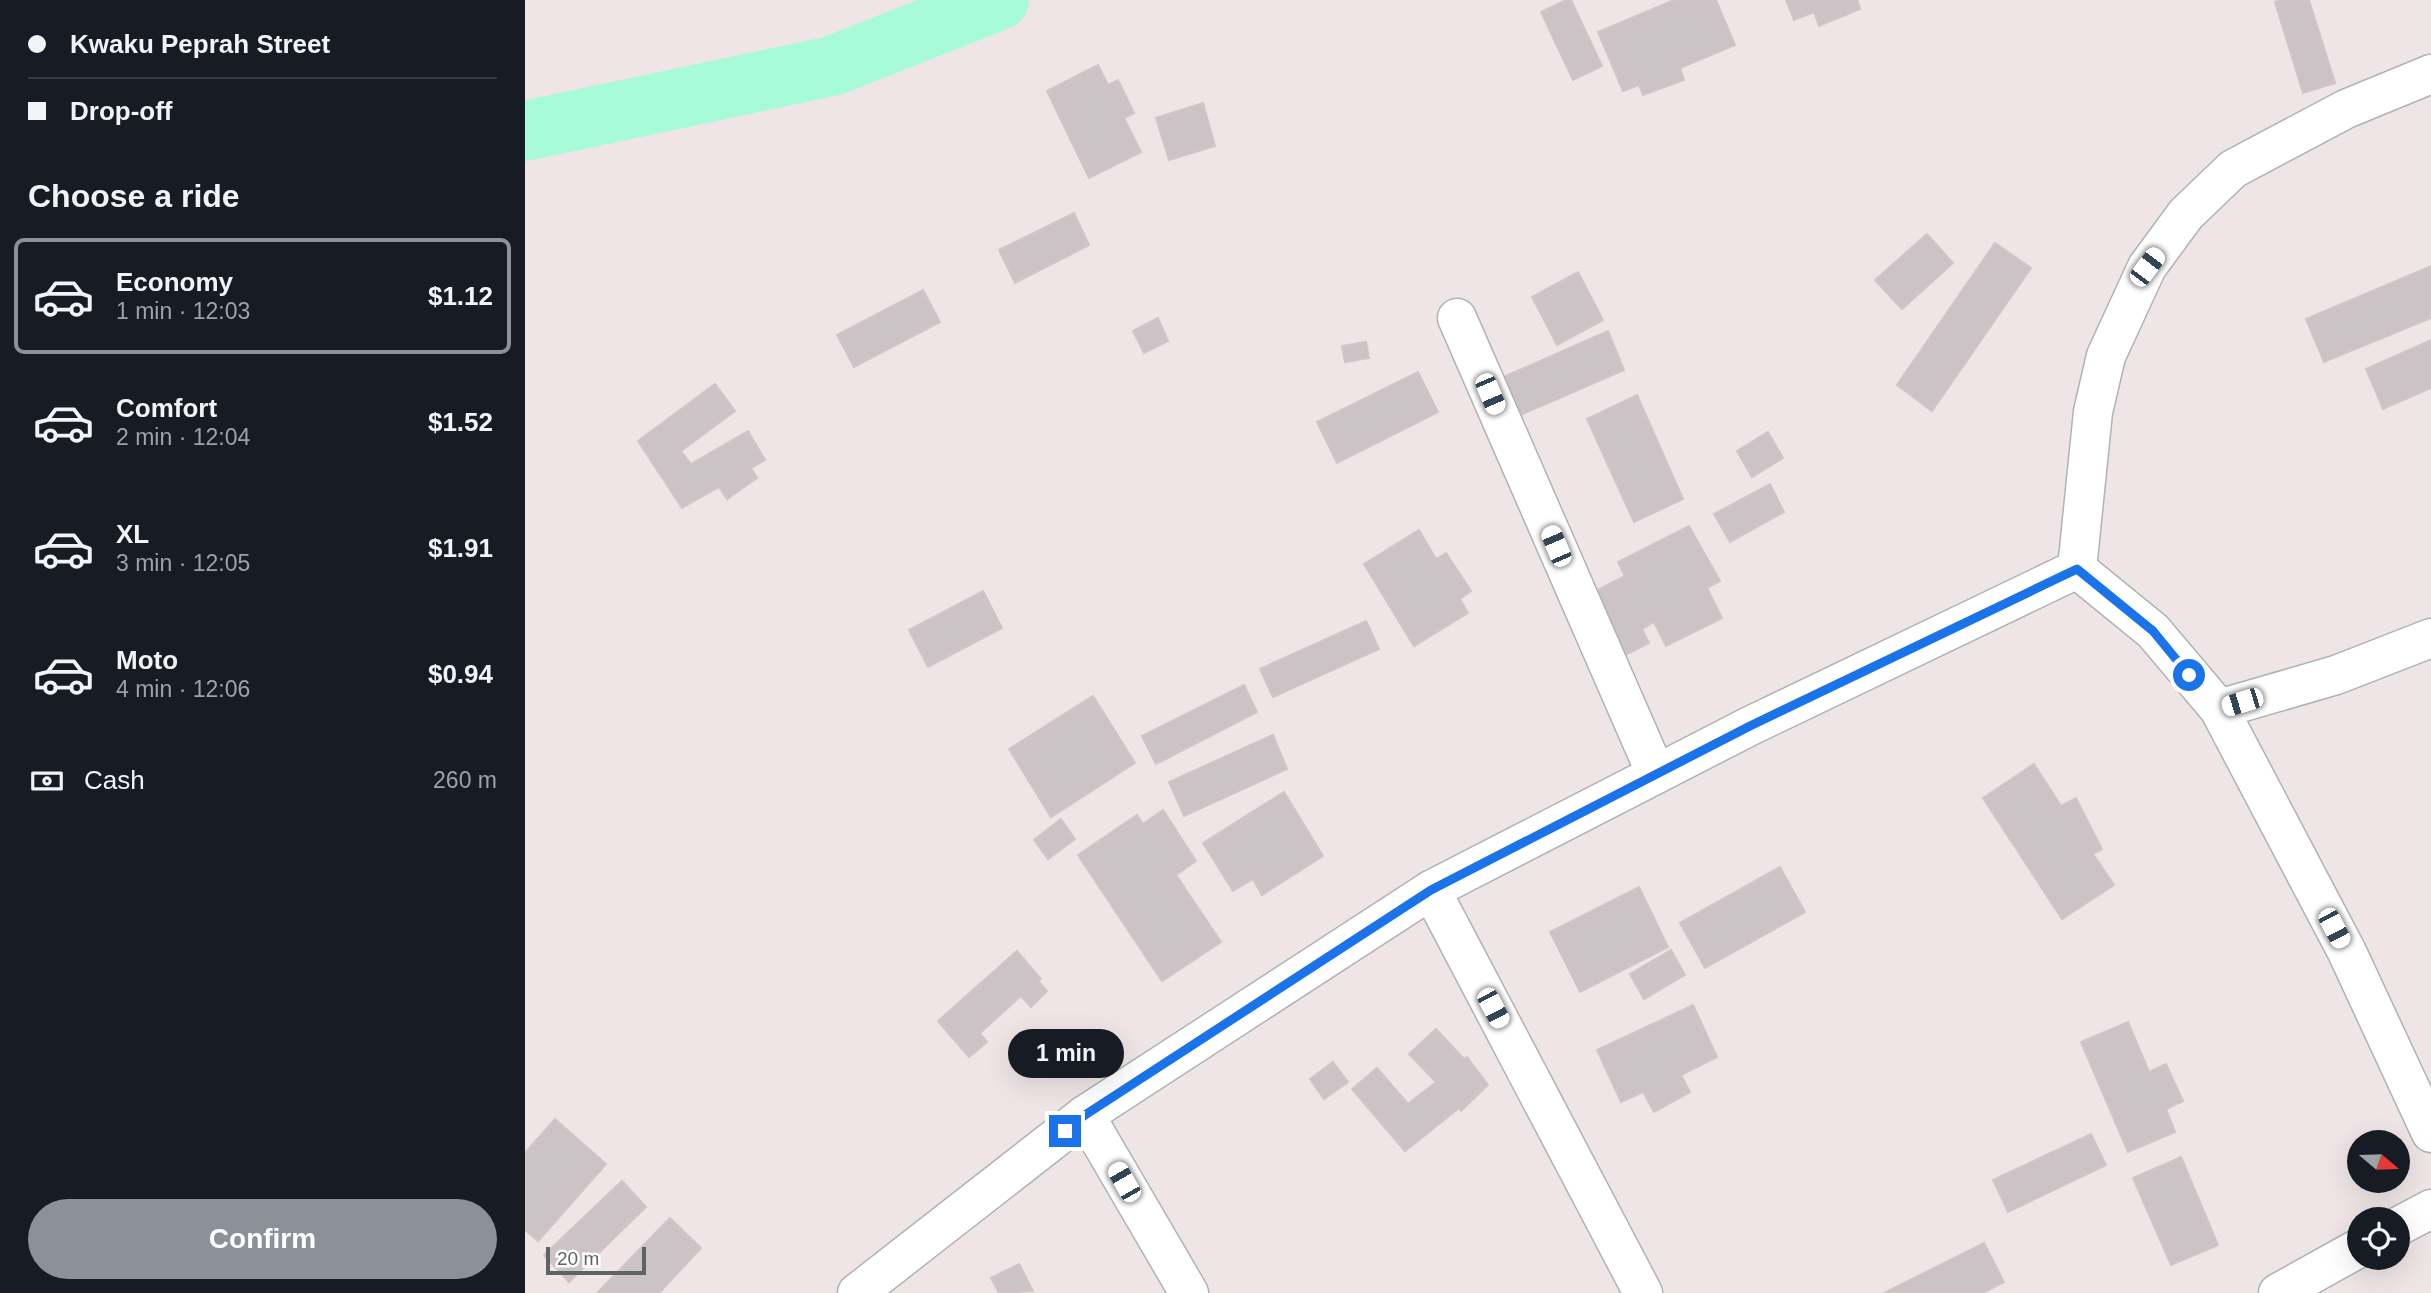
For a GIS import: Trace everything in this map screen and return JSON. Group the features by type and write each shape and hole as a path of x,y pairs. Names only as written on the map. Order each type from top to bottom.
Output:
{"street":[{"path":"2077,569 2093,412 2106,356 2147,267 2186,215 2233,169 2346,109 2431,74"},
{"path":"1457,318 1656,774"},
{"path":"2077,569 2153,631 2219,709 2347,952 2431,1133"},
{"path":"857,1293 1085,1115 1431,890 1763,720 2077,569"},
{"path":"2219,709 2336,675 2431,638"},
{"path":"1431,890 1643,1293"},
{"path":"1085,1115 1189,1293"},
{"path":"2410,1220 2431,1209"},
{"path":"2278,1293 2347,1255"}],"building":[{"path":"1571,0 1602,66 1573,80 1541,12"},
{"path":"1674,0 1716,0 1735,45 1680,68 1684,80 1643,95 1639,85 1623,91 1598,32"},
{"path":"1786,0 1857,0 1860,9 1819,26 1814,12 1794,20"},
{"path":"2309,0 2335,83 2303,93 2275,2"},
{"path":"1098,65 1108,85 1118,80 1134,113 1124,118 1141,152 1089,178 1047,91"},
{"path":"1203,103 1215,146 1169,160 1156,118"},
{"path":"1074,213 1089,245 1015,283 999,250"},
{"path":"1927,234 1953,263 1902,309 1875,280"},
{"path":"1995,243 2031,268 1932,411 1897,385"},
{"path":"2431,266 2431,318 2324,362 2306,319"},
{"path":"1578,272 1603,320 1557,345 1532,297"},
{"path":"923,290 940,322 854,367 837,335"},
{"path":"1158,318 1168,341 1144,353 1133,331"},
{"path":"1608,331 1624,370 1516,417 1499,379"},
{"path":"2431,340 2431,388 2383,409 2366,369"},
{"path":"1366,342 1369,358 1345,362 1342,346"},
{"path":"1418,372 1438,412 1337,463 1317,422"},
{"path":"715,384 735,411 681,451 691,464 748,431 765,460 751,468 757,478 727,499 719,487 682,508 638,441"},
{"path":"1637,395 1683,499 1634,522 1587,419"},
{"path":"1768,432 1783,458 1752,477 1737,451"},
{"path":"1770,484 1784,512 1730,542 1714,514"},
{"path":"1689,526 1720,581 1707,588 1722,618 1666,646 1654,622 1642,629 1649,643 1619,658 1586,596 1625,576 1618,562"},
{"path":"1419,530 1436,559 1446,553 1471,591 1460,599 1468,613 1414,646 1364,564"},
{"path":"983,591 1002,628 928,667 909,630"},
{"path":"1366,621 1379,649 1273,697 1260,669"},
{"path":"1244,685 1257,712 1156,764 1142,736"},
{"path":"1093,696 1135,763 1051,817 1009,749"},
{"path":"1273,735 1287,769 1184,816 1169,782"},
{"path":"2034,764 2061,806 2076,798 2102,849 2093,854 2114,885 2062,919 1983,798"},
{"path":"1284,792 1323,856 1262,895 1253,879 1233,891 1203,843"},
{"path":"1163,810 1196,861 1176,875 1221,942 1162,981 1078,855 1137,815 1143,824"},
{"path":"1061,819 1075,839 1048,859 1034,840"},
{"path":"1780,867 1805,912 1705,968 1680,923"},
{"path":"1639,887 1668,947 1580,992 1550,932"},
{"path":"1671,950 1685,975 1644,999 1630,974"},
{"path":"1017,951 1041,979 1038,981 1047,991 1031,1007 1021,996 980,1033 987,1042 969,1057 938,1021"},
{"path":"1693,1005 1717,1057 1681,1075 1690,1092 1654,1112 1643,1092 1621,1102 1597,1050"},
{"path":"2128,1022 2149,1072 2166,1064 2183,1101 2166,1109 2175,1132 2128,1152 2081,1042"},
{"path":"1436,1029 1464,1059 1467,1057 1488,1085 1461,1111 1459,1108 1405,1151 1352,1089 1377,1068 1408,1104 1436,1082 1409,1054"},
{"path":"1333,1062 1348,1082 1324,1099 1310,1079"},
{"path":"555,1119 606,1164 538,1241 525,1230 525,1153"},
{"path":"2091,1134 2106,1165 2008,1212 1993,1180"},
{"path":"2181,1157 2218,1245 2171,1265 2133,1178"},
{"path":"622,1181 646,1207 569,1282 544,1255"},
{"path":"670,1218 701,1248 659,1293 597,1293"},
{"path":"1984,1243 2004,1282 1983,1293 1884,1293"},
{"path":"1019,1264 1033,1291 999,1293 991,1278"}],"waterway":[{"path":"525,131 832,66 999,0"}],"route":[{"path":"1065,1131 1085,1115 1431,890 1750,726 2077,569 2153,631 2189,675"}]}
